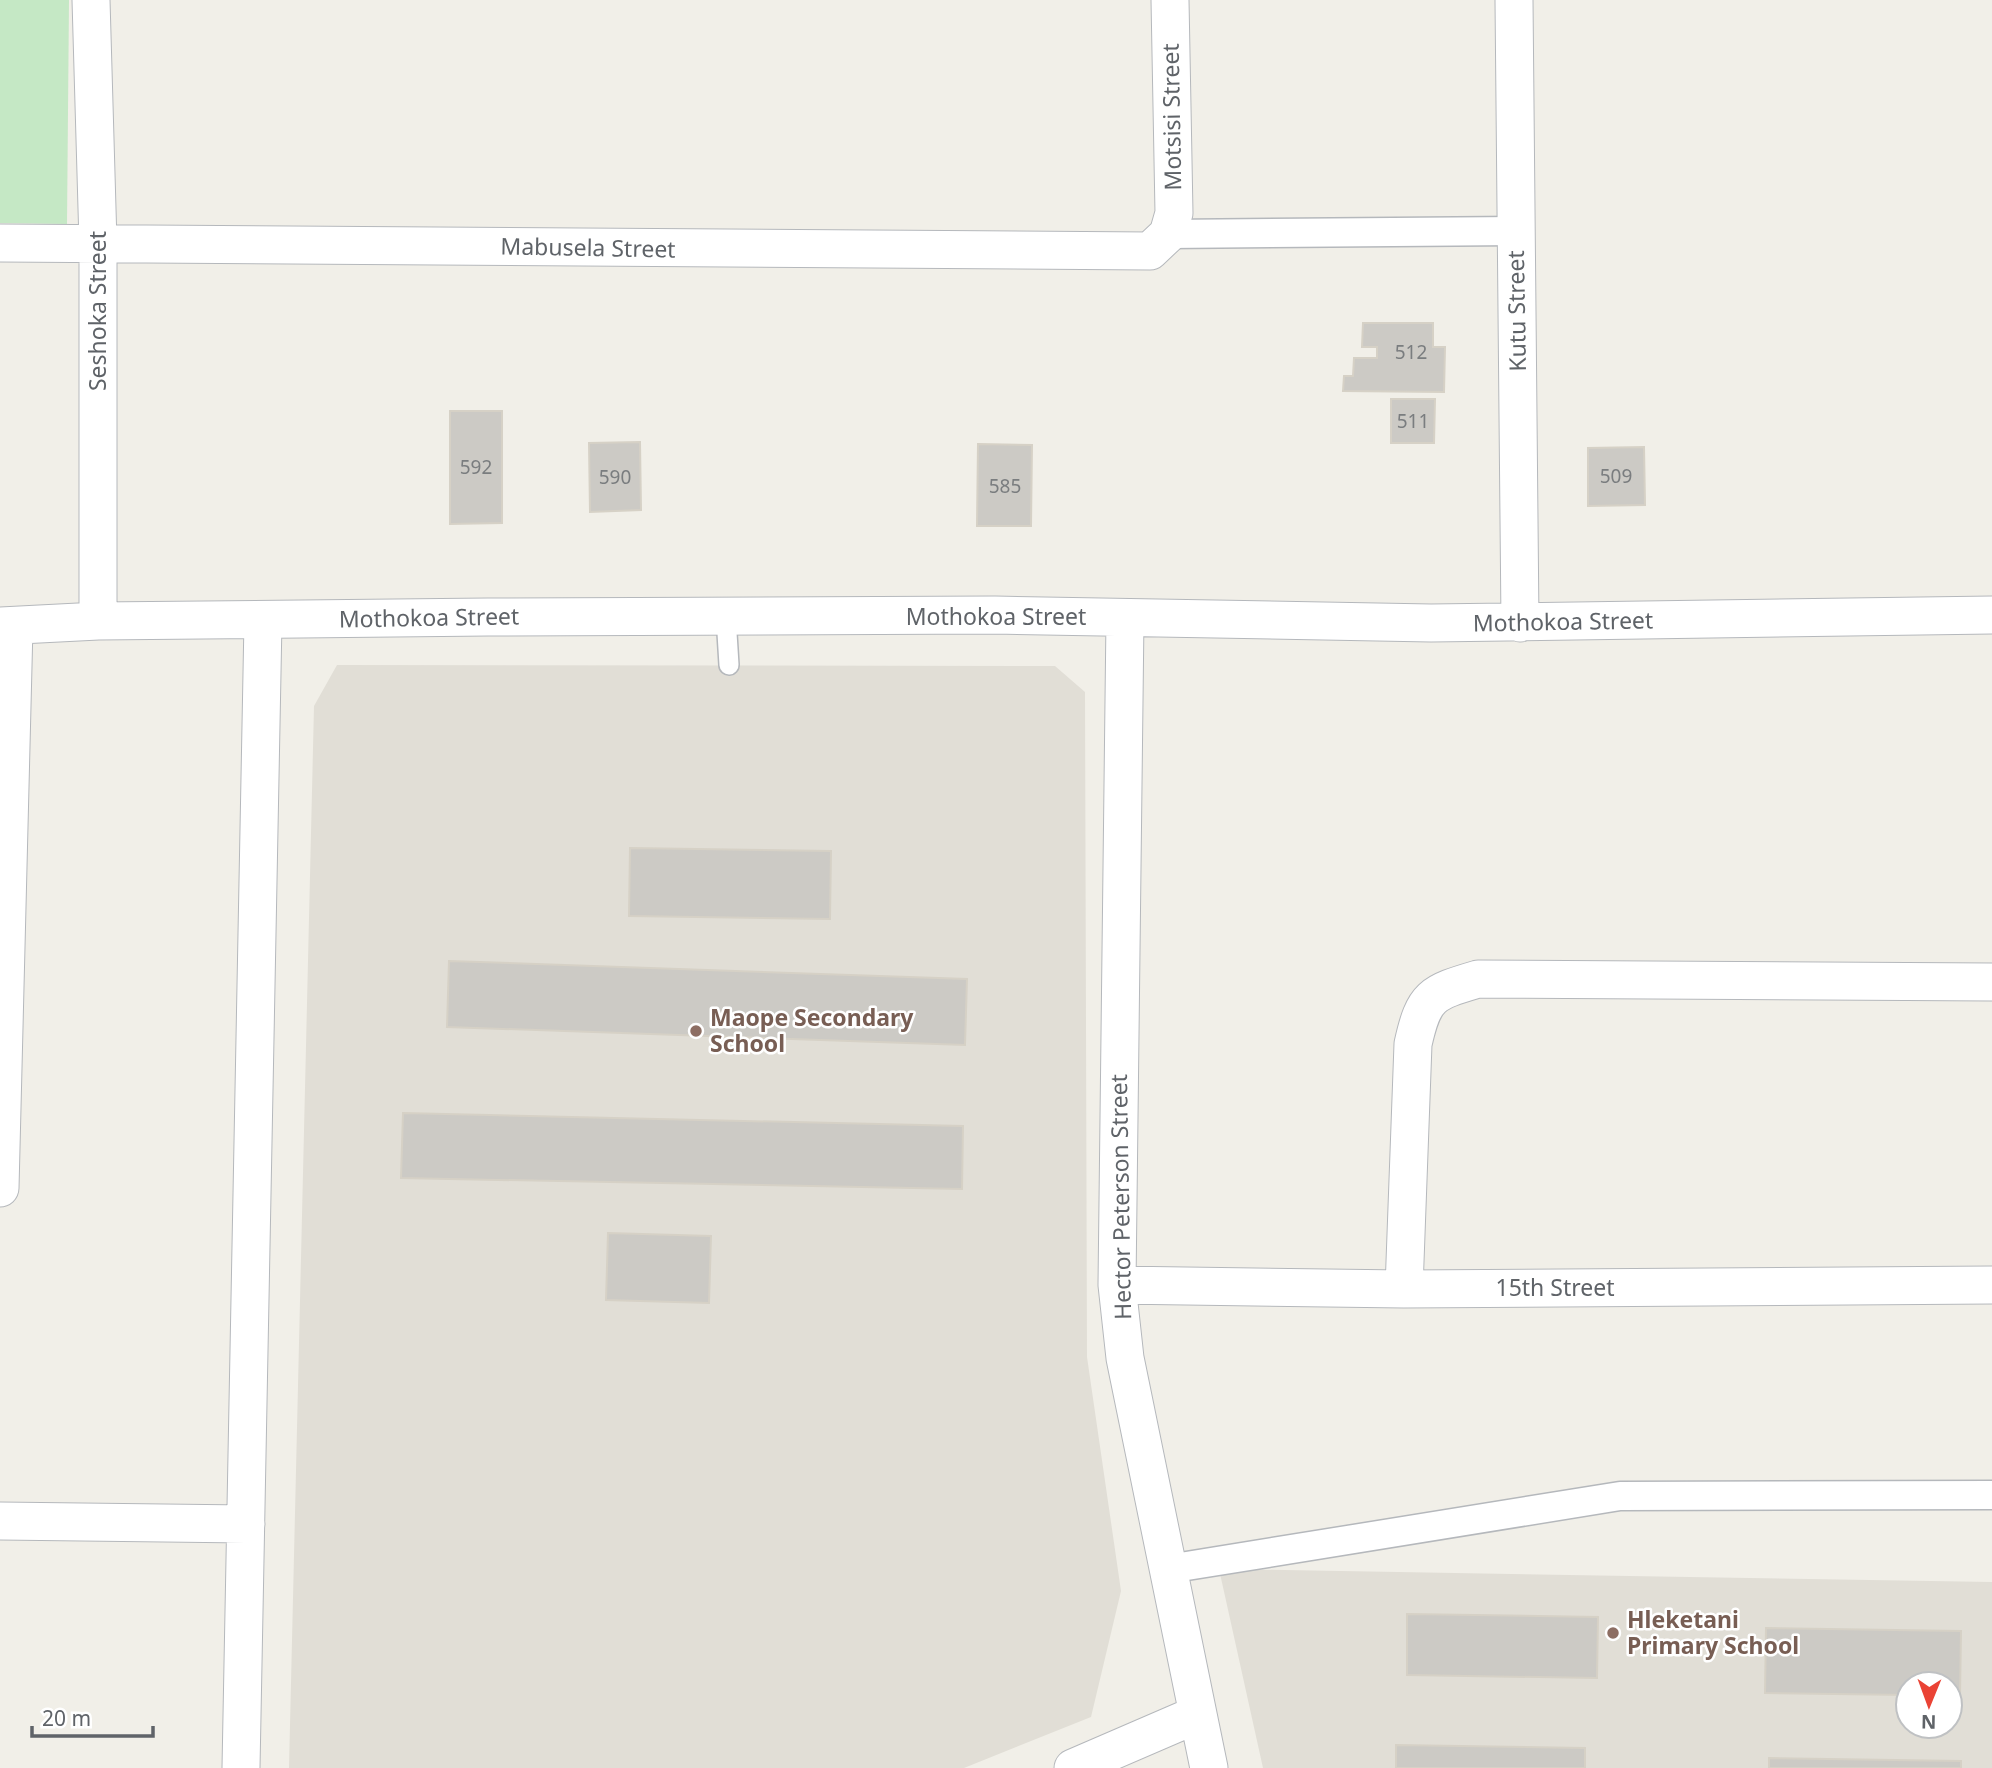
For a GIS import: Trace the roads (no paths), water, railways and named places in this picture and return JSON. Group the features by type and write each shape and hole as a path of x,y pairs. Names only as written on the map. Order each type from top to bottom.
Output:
{"street":[{"name":"Seshoka Street","path":"90,0 98,243 99,621"},
{"name":"Motsisi Street","path":"1168,234 1174,213 1170,0"},
{"name":"Kutu Street","path":"1514,0 1520,623"},
{"path":"1168,234 1517,231"},
{"name":"Mabusela Street","path":"0,243 1126,253 1150,251 1168,234"},
{"name":"Mothokoa Street","path":"7,626 99,621 726,617 1520,623 1992,615"},
{"name":"Hector Peterson Street","path":"1125,618 1117,1285 1125,1358 1209,1768"},
{"path":"241,1768 263,621"},
{"path":"0,1188 7,626"},
{"path":"1404,1289 1413,1044 1420,1013 1437,991 1478,979 1992,982"},
{"name":"15th Street","path":"1117,1285 1404,1289 1992,1285"},
{"path":"1168,1569 1620,1496 1992,1495"},
{"path":"0,1521 246,1524"},
{"path":"1073,1768 1198,1714"}],"lane":[{"path":"726,617 729,665"}],"place":[{"name":"Maope Secondary School","path":"696,1031"},
{"name":"Hleketani Primary School","path":"1613,1633"}]}
